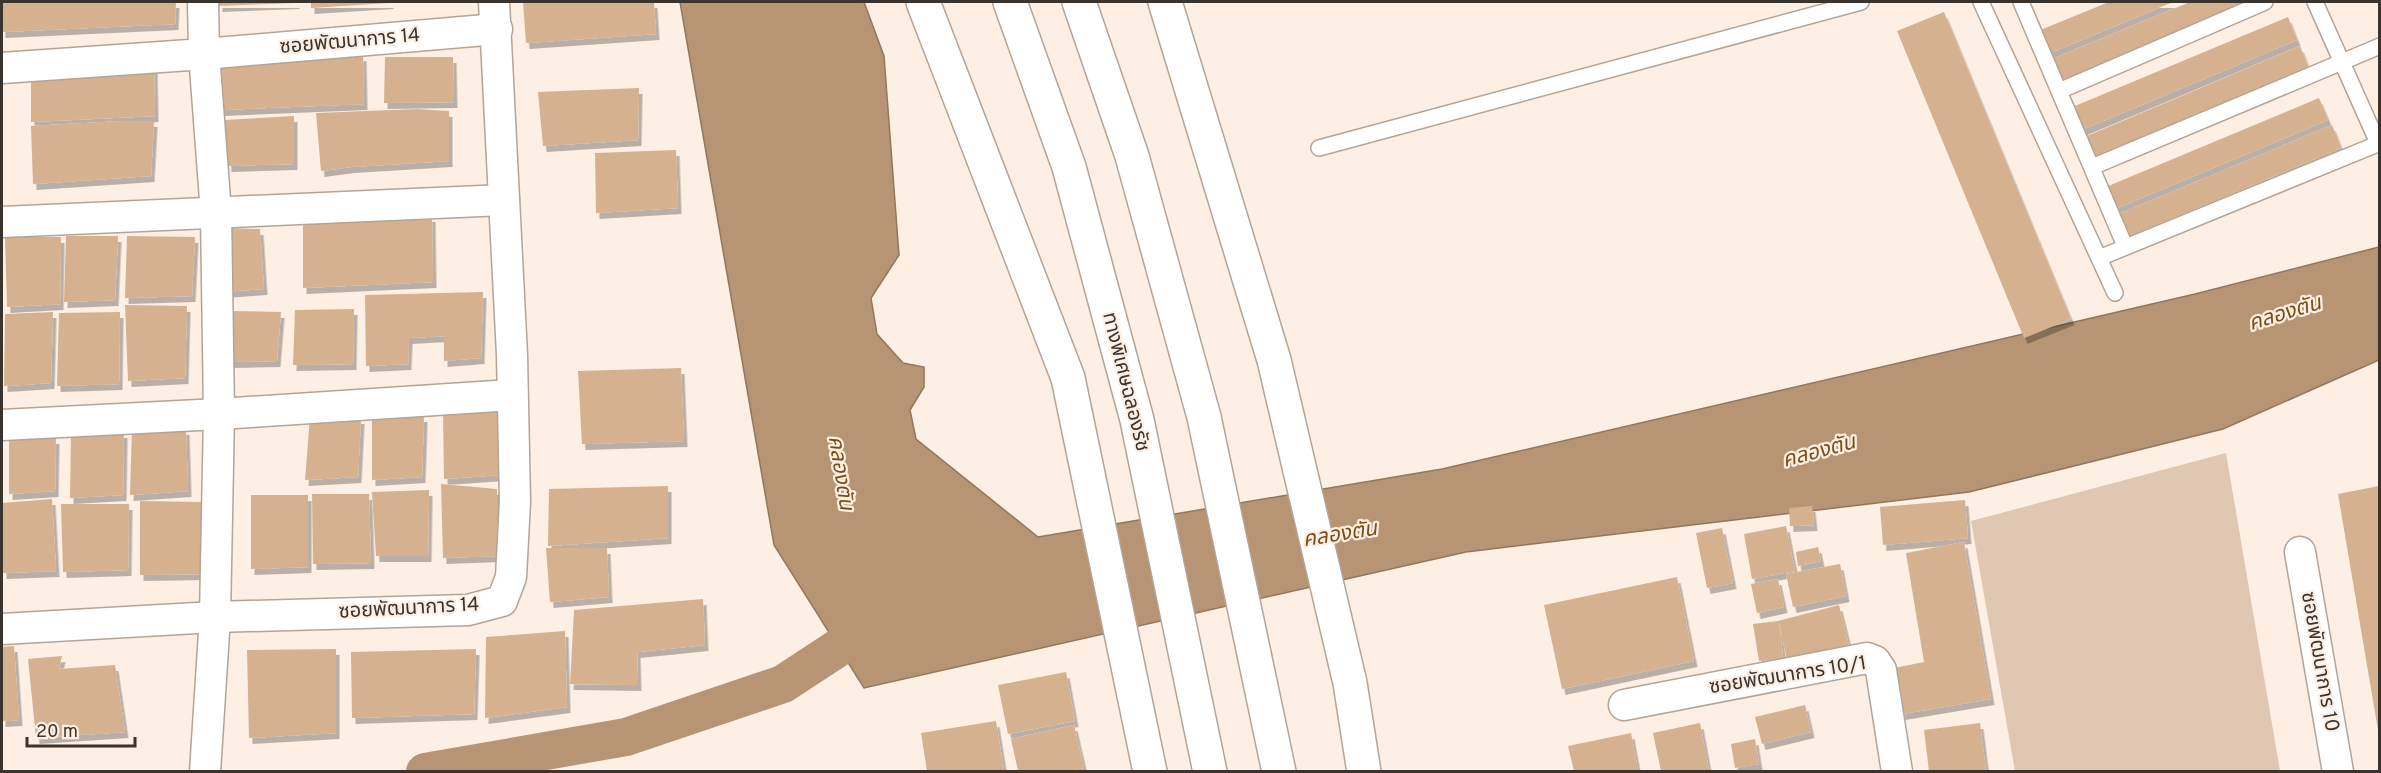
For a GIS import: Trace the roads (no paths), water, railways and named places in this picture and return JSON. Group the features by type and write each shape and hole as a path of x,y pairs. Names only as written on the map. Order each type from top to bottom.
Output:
{"highway":[{"path":"924,2 1068,378 1150,771"},
{"name":"ทางพิเศษฉลองรัช","path":"1010,2 1070,167 1137,420 1210,771"},
{"path":"1079,2 1132,156 1204,417 1279,771"},
{"path":"1165,2 1274,360 1350,683 1364,771"}],"street":[{"path":"203,2 204,54 216,213 219,414 215,617 205,763"},
{"name":"ซอยพัฒนาการ 14","path":"2,68 204,54 495,15 515,502 511,577 502,601 468,610 215,617 2,629"},
{"path":"2,222 504,200"},
{"path":"2,425 512,395"},
{"name":"ซอยพัฒนาการ 10","path":"2300,552 2338,771"},
{"name":"ซอยพัฒนาการ 10/1","path":"1624,705 1867,658 1875,661 1881,670 1897,771"}],"lane":[{"path":"1318,148 1861,2"},
{"path":"1981,2 2115,293"},
{"path":"2059,91 2265,2"},
{"path":"2099,258 2379,143 2315,2"},
{"path":"2028,4 2059,91 2125,246"},
{"path":"2092,167 2379,46"}],"water":[{"name":"คลองตัน","path":"680,2 864,2 884,56 899,255 871,298 877,334 903,363 924,367 924,387 910,410 916,439 1038,537 1442,469 2195,294 2379,247 2379,360 2223,429 1969,492 1466,552 864,688 774,545"}],"waterway":[{"path":"425,772 626,737 783,684 882,619"}]}
